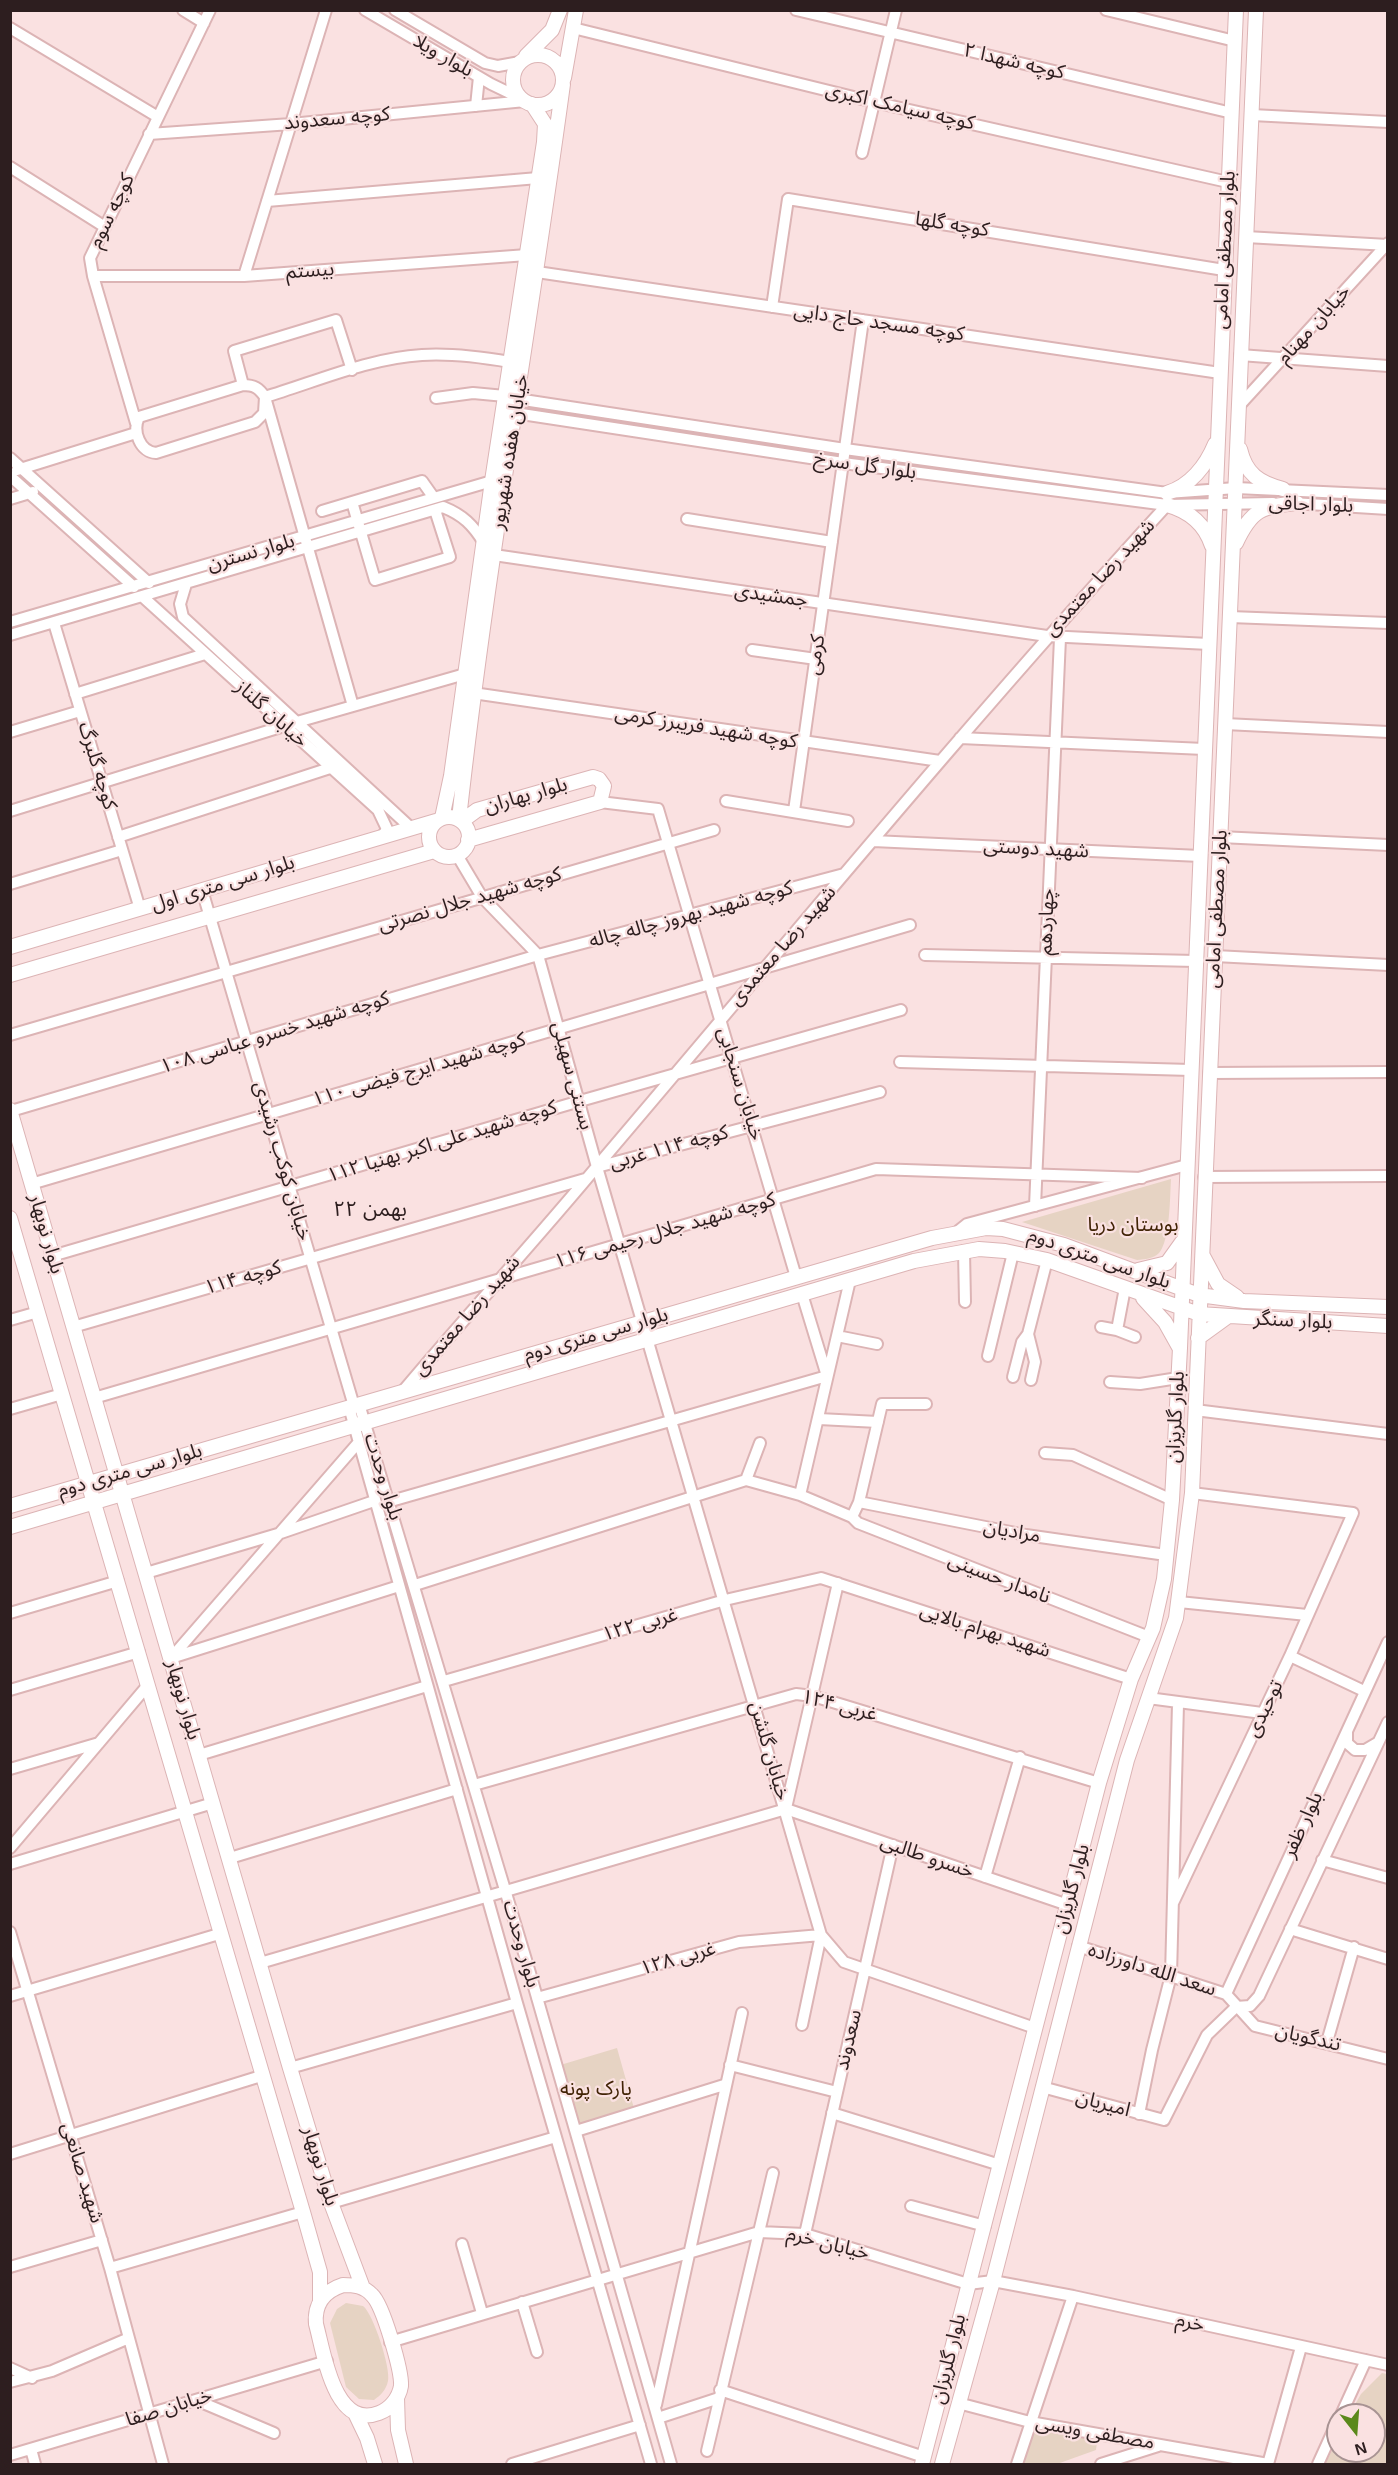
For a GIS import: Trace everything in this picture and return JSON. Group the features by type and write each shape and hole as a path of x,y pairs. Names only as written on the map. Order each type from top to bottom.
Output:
{"main road":[{"path":"520,62 535,55 550,57 561,68 563,84 552,101 526,102 513,83 515,68 520,62 552,30 560,10"},
{"name":"خیابان هفده شهریور","path":"439,819 451,776 492,481 512,403 537,272 563,84 576,10"},
{"name":"بلوار مصطفی امامی","path":"1181,1308 1236,10"},
{"name":"بلوار مصطفی امامی","path":"1199,1314 1256,10"},
{"name":"خیابان هفده شهریور","path":"460,820 473,693 494,555 512,403 510,362 545,124 526,102"},
{"path":"1214,552 1208,534 1197,520 1167,499 1196,474 1218,439"},
{"path":"1238,439 1243,460 1254,476 1263,483 1283,489"},
{"path":"1232,550 1244,525 1253,515 1271,506 1297,503"},
{"name":"بلوار بهاران","path":"460,820 477,810 593,777 599,779 604,786 600,802 468,840"},
{"path":"439,819 460,820 467,828 468,840 457,855 445,856 434,851 428,839 431,826 439,819"},
{"name":"بلوار سی متری اول","path":"10,947 439,819"},
{"name":"بلوار سی متری اول","path":"10,975 434,851"},
{"name":"بلوار نوبهار","path":"11,1111 331,2203 363,2288 378,2302 400,2374 401,2386 397,2398"},
{"name":"بلوار نوبهار","path":"11,1222 320,2272 320,2300 315,2318 327,2361 339,2400 355,2413"},
{"name":"بلوار سی متری دوم","path":"10,1506 796,1277 957,1233 986,1228 1023,1233 1199,1294"},
{"path":"1132,1269 1145,1270 1167,1263 1184,1238"},
{"name":"بلوار سی متری دوم","path":"10,1527 360,1426 850,1280 964,1251 979,1249 1047,1260 1199,1314"},
{"path":"1201,1251 1218,1284 1245,1301"},
{"path":"1131,1290 1165,1322 1180,1348"},
{"name":"بلوار سنگر","path":"1199,1294 1245,1301 1388,1307"},
{"name":"بلوار گلریزان","path":"923,2461 1099,1783 1131,1679 1156,1617 1172,1500 1181,1308"},
{"name":"بلوار سنگر","path":"1199,1314 1388,1326"},
{"name":"بلوار گلریزان","path":"942,2464 993,2281 1126,1760 1176,1618 1192,1493 1199,1314"},
{"path":"1198,1338 1227,1317"},
{"path":"320,2300 330,2290 343,2285 363,2288"},
{"path":"355,2413 379,2414 397,2398"},
{"path":"397,2398 398,2430 406,2464"},
{"path":"355,2413 367,2438 375,2464"}],"street":[{"path":"183,10 204,23"},
{"name":"کوچه سوم","path":"136,428 93,276 90,258 210,10"},
{"path":"244,276 326,10"},
{"name":"بلوار ویلا","path":"365,10 526,102"},
{"name":"بلوار ویلا","path":"395,10 485,63 498,66 520,62"},
{"name":"۲ کوچه شهدا","path":"796,10 1232,113"},
{"path":"862,153 896,10"},
{"path":"1106,10 1235,41"},
{"path":"10,28 158,117"},
{"name":"کوچه سیامک اکبری","path":"573,28 874,102 1228,182"},
{"path":"476,106 479,77"},
{"name":"کوچه سعدوند","path":"149,134 291,124 526,102"},
{"path":"1252,115 1388,122"},
{"path":"10,167 105,227"},
{"path":"267,201 538,178"},
{"name":"کوچه گلها","path":"772,307 788,200 1224,270"},
{"path":"1246,237 1387,244"},
{"name":"خیابان مهنام","path":"1238,407 1387,244"},
{"name":"بیستم","path":"93,276 244,276 527,255"},
{"name":"کوچه مسجد حاج دایی","path":"537,272 1220,373"},
{"path":"243,385 234,351 336,320 352,370"},
{"name":"کرمی","path":"794,811 863,320"},
{"path":"265,398 382,360 421,355 467,356 510,362"},
{"path":"1240,355 1282,360 1388,366"},
{"path":"265,398 264,413 255,422 156,453 150,453 142,446 136,428 139,417 243,385 257,387 265,398 353,706"},
{"path":"436,398 473,393 512,403"},
{"name":"بلوار گل سرخ","path":"512,403 1031,475 1167,499 1216,489"},
{"name":"بلوار گل سرخ","path":"512,403 680,438 843,463 1029,489 1167,499 1216,505"},
{"path":"680,438 683,425"},
{"path":"134,587 10,474 136,428"},
{"path":"10,458 149,583"},
{"path":"1029,489 1031,475"},
{"path":"322,511 422,481 434,498"},
{"name":"بلوار نسترن","path":"10,635 186,584 305,543 358,521 492,481"},
{"path":"10,499 44,488"},
{"name":"بلوار اجاقی","path":"1216,489 1283,489 1388,495"},
{"name":"شهید رضا معتمدی","path":"403,1391 597,1167 720,1019 1047,636 1167,499"},
{"path":"352,502 375,580 450,557 439,508"},
{"name":"بلوار اجاقی","path":"1216,505 1297,503 1388,509"},
{"path":"439,508 463,517 473,526 484,543"},
{"name":"بلوار نسترن","path":"10,622 149,583 305,543 361,532 439,508"},
{"path":"687,519 832,542"},
{"name":"جمشیدی","path":"494,555 1060,638 1209,644"},
{"name":"خیابان گلناز","path":"186,584 180,604 183,618 297,722 364,791 384,819 387,829 382,837"},
{"name":"خیابان گلناز","path":"143,597 330,768 411,828"},
{"path":"1230,617 1388,623"},
{"name":"کوچه گلبرگ","path":"54,623 140,909"},
{"name":"چهاردهم","path":"1035,1206 1060,638"},
{"path":"752,650 816,659"},
{"path":"75,694 205,654"},
{"path":"10,811 297,722 465,675"},
{"name":"کوچه شهید فریبرز کرمی","path":"473,693 940,762"},
{"path":"10,732 80,711"},
{"path":"1225,724 1388,732"},
{"path":"960,738 1204,749"},
{"path":"118,837 330,768"},
{"path":"726,801 848,821"},
{"name":"خیابان سنجابی","path":"600,802 658,809 796,1277"},
{"name":"کوچه شهید جلال نصرتی","path":"10,1035 714,830"},
{"path":"1220,837 1388,845"},
{"name":"شهید دوستی","path":"873,840 1200,856"},
{"path":"10,884 122,850"},
{"name":"بستنی سهیلی","path":"457,855 482,897 538,955 648,1340"},
{"name":"کوچه شهید بهروز چاله چاله","path":"538,955 844,874"},
{"name":"خیابان کوکب رشیدی","path":"202,890 360,1426"},
{"name":"کوچه شهید ایرج فیضی ۱۱۰","path":"31,1184 910,925"},
{"name":"کوچه شهید خسرو عباسی ۱۰۸","path":"11,1111 538,955"},
{"path":"925,955 1196,962"},
{"path":"1215,956 1388,964"},
{"name":"کوچه شهید علی اکبر بهنیا ۱۱۲","path":"52,1256 580,1101 901,1010"},
{"path":"900,1062 1191,1070"},
{"path":"1209,1072 1388,1072"},
{"name":"کوچه ۱۱۴ غربی","path":"597,1167 880,1092"},
{"path":"957,1233 967,1224 1187,1165"},
{"name":"کوچه شهید جلال رحیمی ۱۱۶","path":"94,1398 876,1169 1142,1178"},
{"path":"1204,1177 1388,1176"},
{"name":"کوچه ۱۱۴","path":"73,1327 585,1179"},
{"path":"964,1251 965,1302"},
{"path":"988,1356 1013,1253"},
{"path":"1013,1377 1022,1342 1028,1334 1047,1260"},
{"path":"800,1495 850,1280"},
{"path":"1117,1330 1131,1290"},
{"path":"802,1294 827,1376"},
{"path":"10,1320 38,1312"},
{"path":"1101,1326 1135,1337"},
{"path":"1028,1334 1035,1362 1031,1380"},
{"path":"837,1336 877,1344"},
{"name":"خیابان گلشن","path":"648,1340 821,1935 844,1962 1035,2028"},
{"path":"391,1501 827,1376"},
{"path":"1110,1382 1140,1384 1178,1377"},
{"path":"10,1409 62,1394"},
{"path":"852,1517 859,1502 882,1404 926,1404"},
{"path":"1195,1410 1388,1434"},
{"path":"819,1419 878,1422"},
{"name":"بلوار وحدت","path":"360,1426 358,1443 374,1501 651,2464"},
{"name":"بلوار وحدت","path":"360,1426 391,1501 671,2464"},
{"path":"171,1658 358,1443"},
{"path":"415,1585 746,1480 760,1443"},
{"path":"1045,1453 1073,1455 1172,1500"},
{"name":"نامدار حسینی","path":"746,1480 800,1495 852,1517 858,1523 1149,1637"},
{"name":"توحیدی","path":"1173,1903 1290,1656 1353,1513 1192,1493"},
{"path":"146,1573 281,1533 374,1501"},
{"name":"مرادیان","path":"859,1502 1026,1535 1166,1555"},
{"name":"۱۲۲ غربی","path":"444,1681 725,1600 821,1578 838,1583"},
{"path":"10,1613 118,1581"},
{"path":"260,1963 786,1809 838,1583"},
{"name":"شهید بهرام بالایی","path":"838,1583 1131,1679"},
{"path":"171,1658 399,1586"},
{"path":"1179,1602 1307,1615"},
{"name":"بلوار ظفر","path":"1226,1994 1388,1642"},
{"path":"10,1690 139,1652"},
{"path":"1290,1656 1364,1691"},
{"path":"10,1848 148,1685"},
{"path":"199,1755 427,1686"},
{"name":"۱۲۴ غربی","path":"474,1785 796,1694 813,1695 1099,1783"},
{"path":"1148,1698 1178,1704 1262,1713"},
{"path":"1139,2114 1171,1975 1178,1704"},
{"name":"بلوار ظفر","path":"1164,2120 1207,2035 1236,2007 1250,2006 1258,1996 1387,1724"},
{"path":"1347,1728 1347,1743 1354,1750 1365,1750 1377,1743"},
{"path":"10,1769 99,1743"},
{"path":"985,1877 1020,1758"},
{"path":"230,1858 457,1790"},
{"path":"10,1864 213,1803"},
{"name":"خسرو طالبی","path":"786,1809 1068,1905"},
{"name":"سعدوند","path":"805,2234 893,1845"},
{"path":"1322,1860 1388,1878"},
{"path":"1290,1929 1388,1959"},
{"name":"شهید صانعی","path":"10,1932 102,2240 163,2464"},
{"path":"10,1996 219,1934"},
{"path":"802,2025 821,1935"},
{"name":"۱۲۸ غربی","path":"537,1998 739,1942 821,1935"},
{"name":"سعد الله داورزاده","path":"1078,1946 1226,1994"},
{"path":"1328,2042 1354,1947"},
{"path":"1226,1994 1236,2007"},
{"path":"290,2068 517,2003"},
{"name":"تندگویان","path":"1236,2007 1255,2026 1328,2042 1388,2059"},
{"path":"742,2013 687,2253 657,2412 720,2394 923,2461"},
{"path":"730,2065 837,2092"},
{"path":"10,2154 261,2076"},
{"path":"576,2131 724,2085"},
{"name":"امیریان","path":"1042,2087 1164,2120"},
{"path":"832,2113 1000,2165"},
{"path":"331,2203 556,2137"},
{"path":"707,2451 773,2173"},
{"path":"911,2206 984,2226"},
{"path":"110,2268 303,2212"},
{"name":"خیابان خرم","path":"597,2278 759,2232 805,2234 968,2284"},
{"path":"10,2267 102,2240"},
{"path":"462,2244 482,2313"},
{"path":"390,2342 597,2278"},
{"name":"خرم","path":"968,2284 993,2281 1073,2296 1388,2365"},
{"path":"1017,2464 1073,2296"},
{"path":"522,2302 537,2352"},
{"path":"10,2382 32,2378 129,2338"},
{"path":"1268,2464 1300,2347"},
{"path":"1346,2403 1366,2360"},
{"name":"خیابان صفا","path":"10,2455 327,2361"},
{"path":"10,2368 32,2378"},
{"path":"196,2400 274,2433"},
{"name":"مصطفی ویسی","path":"958,2403 1030,2422 1268,2464"},
{"path":"512,2464 640,2425"},
{"path":"1101,2464 1161,2445"},
{"path":"1318,2464 1326,2446"},
{"path":"31,2449 35,2464"}],"green space":[{"name":"بوستان دریا","path":"1171,1179 1169,1218 1165,1239 1159,1253 1152,1258 1137,1260 1022,1222"},
{"name":"پارک پونه","path":"617,2048 635,2112 576,2131 557,2066"},
{"path":"346,2303 363,2306 367,2311 384,2353 388,2381 383,2392 374,2400 359,2399 346,2387 330,2323 337,2309"},
{"path":"1382,2373 1387,2374 1387,2464 1325,2464 1326,2462 1386,2463 1386,2403 1356,2403 1361,2394"},
{"path":"1034,2426 1093,2437 1097,2442 1096,2450 1057,2464 1022,2464"}],"district":[{"name":"۲۲ بهمن","path":"370,1210"}]}
